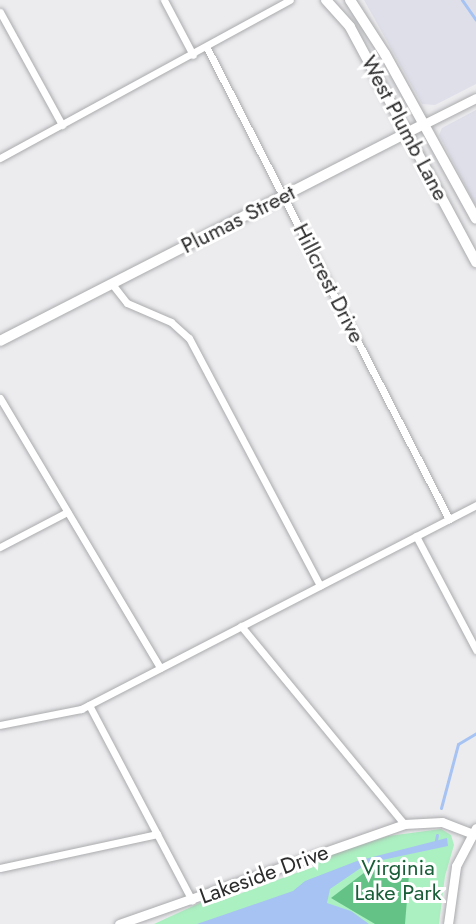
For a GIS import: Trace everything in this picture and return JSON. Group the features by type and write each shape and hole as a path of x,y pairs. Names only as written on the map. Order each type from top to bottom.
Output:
{"main road":[{"name":"West Plumb Lane","path":"326,0 350,27 476,262"},
{"name":"West Plumb Lane","path":"350,0 424,124 476,219"},
{"name":"Plumas Street","path":"0,341 424,124"}],"street":[{"path":"164,0 193,55"},
{"path":"0,158 207,48 291,0"},
{"path":"0,12 62,125"},
{"name":"Hillcrest Drive","path":"207,48 449,519"},
{"name":"Plumas Street","path":"424,124 476,98"},
{"path":"112,284 128,303 171,322 189,338 320,585"},
{"path":"0,398 160,668"},
{"path":"0,725 89,705 476,505"},
{"path":"0,547 67,512"},
{"path":"416,536 476,650"},
{"path":"241,626 404,824"},
{"path":"89,705 192,900"},
{"name":"Lakeside Drive","path":"119,924 404,824 442,822 474,830"},
{"path":"448,924 454,874 474,830"},
{"path":"0,868 157,834"}],"shaded area":[{"path":"364,0 476,0 476,84 435,105 422,104"},
{"path":"476,110 476,206 439,135 442,128"}],"green space":[{"name":"Virginia Lake Park","path":"441,829 451,835 454,845 445,876 439,924 154,924 204,901 215,903 315,866 321,858 388,836"},
{"path":"410,862 405,924 375,924 331,898 373,866"}],"water":[{"path":"447,838 448,846 368,863 330,889 327,903 351,911 369,924 197,924 293,891 305,881 357,861"}],"waterway":[{"path":"462,0 476,20"},
{"path":"441,808 458,744 476,733"},
{"path":"436,840 437,835"}]}
